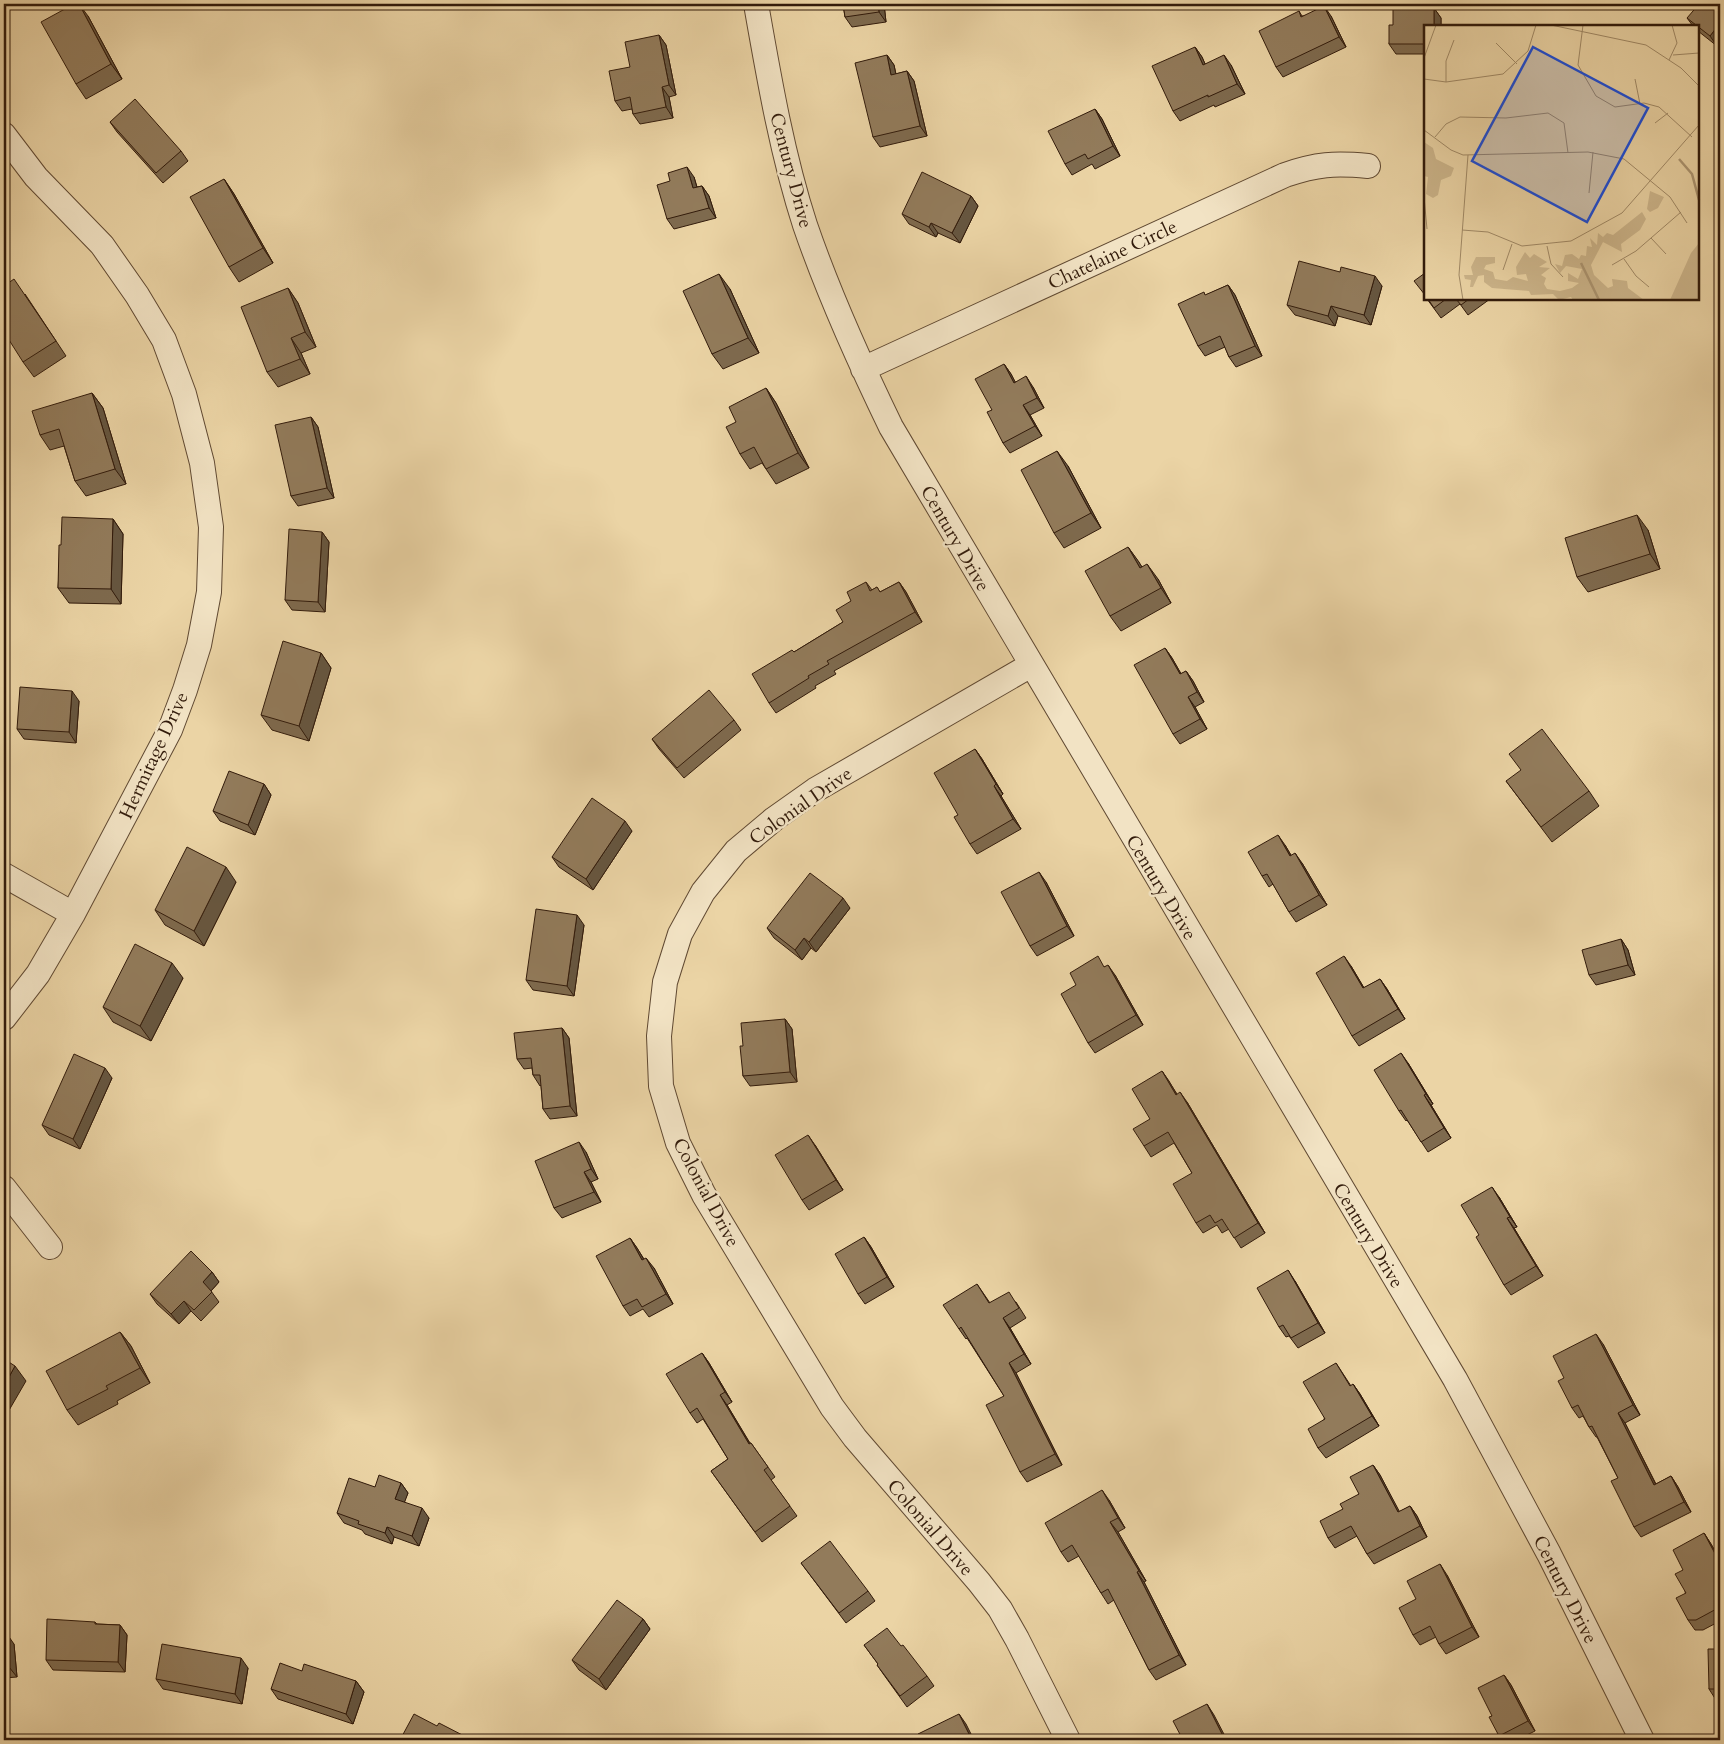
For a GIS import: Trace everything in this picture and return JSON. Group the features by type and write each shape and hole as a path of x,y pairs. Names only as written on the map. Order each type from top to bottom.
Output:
{"street":[{"name":"Century Drive","path":"756,4 782,139 805,224 832,300 891,427 1455,1379 1549,1554 1642,1740"},
{"name":"Hermitage Drive","path":"4,135 36,177 102,245 137,295 164,340 184,394 202,463 211,527 209,592 199,645 170,730 74,914 38,974 4,1018"},
{"name":"Chatelaine Circle","path":"863,369 1285,175 1311,167 1340,164 1368,166"},
{"name":"Colonial Drive","path":"1031,666 815,790 774,819 736,851 703,892 680,934 666,982 659,1036 661,1086 678,1143 704,1195 838,1415 861,1446 979,1582 1000,1609 1017,1638 1068,1740"},
{"path":"4,875 74,914"},
{"path":"4,1188 50,1247"}],"building":[{"path":"74,4 79,4 111,64 76,84 41,22"},
{"path":"843,4 878,4 879,12 845,17"},
{"path":"1393,4 1420,4 1420,8 1434,8 1434,25 1424,25 1424,44 1389,44 1389,25 1393,25"},
{"path":"1699,4 1720,4 1720,23 1710,36 1699,27 1699,25 1696,25 1687,18"},
{"path":"1324,6 1339,37 1276,67 1259,31 1299,11 1301,17"},
{"path":"659,35 669,85 662,87 666,107 633,114 630,97 615,101 609,71 630,67 625,42"},
{"path":"1195,47 1203,65 1224,55 1237,84 1173,111 1152,66"},
{"path":"887,55 891,75 907,71 920,126 873,137 855,63"},
{"path":"135,99 181,151 156,173 110,122"},
{"path":"1095,109 1113,146 1088,159 1085,154 1065,164 1048,131"},
{"path":"687,167 693,188 702,186 709,208 667,219 657,185 670,181 668,173"},
{"path":"922,172 971,196 952,233 931,223 929,227 902,214"},
{"path":"224,179 263,248 229,267 190,197"},
{"path":"1299,261 1340,272 1341,267 1375,276 1364,315 1331,306 1328,316 1287,305"},
{"path":"719,274 748,338 712,354 683,291"},
{"path":"1424,274 1424,294 1414,281"},
{"path":"14,279 56,341 23,362 4,332 4,286"},
{"path":"1228,285 1255,346 1229,357 1220,336 1198,346 1178,304 1204,292 1205,295"},
{"path":"288,288 305,332 291,338 300,359 267,372 241,307"},
{"path":"1429,300 1445,300 1434,308"},
{"path":"1457,300 1468,300 1461,305"},
{"path":"1004,364 1014,383 1026,376 1037,398 1023,405 1035,426 1003,443 987,412 992,410 975,379"},
{"path":"766,388 798,453 766,469 754,447 740,454 726,427 736,422 729,407"},
{"path":"92,393 115,469 75,481 59,429 40,435 32,411"},
{"path":"311,417 327,488 291,496 275,425"},
{"path":"1057,451 1091,513 1054,533 1021,470"},
{"path":"1637,515 1650,554 1577,577 1565,538"},
{"path":"62,517 113,519 111,589 58,588"},
{"path":"289,529 322,532 318,602 285,600"},
{"path":"1128,547 1140,568 1147,564 1161,588 1110,616 1085,571"},
{"path":"866,582 870,591 877,587 880,592 899,582 915,612 827,661 829,664 769,703 752,674 792,650 794,652 843,622 836,610 851,601 847,592"},
{"path":"283,641 321,653 299,726 261,715"},
{"path":"1165,648 1180,674 1186,671 1197,692 1188,697 1200,719 1173,734 1134,665"},
{"path":"20,687 72,691 69,732 17,729"},
{"path":"709,690 734,720 677,768 652,739"},
{"path":"1542,729 1589,791 1541,827 1506,781 1521,770 1509,754"},
{"path":"975,749 996,784 994,786 1013,819 970,844 954,817 958,815 934,773"},
{"path":"229,771 264,784 248,825 213,811"},
{"path":"592,798 625,821 586,879 552,857"},
{"path":"1278,835 1290,856 1295,853 1319,895 1289,912 1267,874 1262,876 1248,852"},
{"path":"187,847 226,867 194,931 155,910"},
{"path":"1039,872 1067,926 1030,946 1001,892"},
{"path":"810,873 843,898 809,942 804,938 795,950 767,928"},
{"path":"536,909 577,915 567,986 526,980"},
{"path":"1621,939 1628,965 1589,975 1582,950"},
{"path":"135,944 172,963 140,1026 103,1007"},
{"path":"1098,956 1104,967 1108,965 1136,1015 1088,1043 1061,994 1076,985 1070,973"},
{"path":"1344,956 1363,988 1380,979 1398,1009 1352,1036 1316,973"},
{"path":"785,1019 790,1072 743,1076 740,1046 743,1046 741,1023"},
{"path":"562,1028 570,1106 543,1109 540,1075 533,1075 531,1058 517,1059 514,1033"},
{"path":"1401,1053 1444,1128 1421,1142 1374,1070"},
{"path":"74,1054 105,1068 73,1139 42,1125"},
{"path":"1162,1071 1176,1095 1180,1092 1258,1223 1234,1238 1222,1219 1215,1223 1210,1215 1196,1223 1173,1184 1192,1173 1168,1132 1144,1146 1133,1129 1150,1119 1132,1089"},
{"path":"808,1135 836,1180 802,1200 775,1155"},
{"path":"579,1142 591,1169 584,1172 594,1192 554,1208 535,1161"},
{"path":"1492,1187 1510,1217 1507,1218 1536,1266 1504,1285 1476,1237 1479,1235 1461,1205"},
{"path":"864,1237 887,1277 858,1294 835,1254"},
{"path":"630,1238 642,1260 646,1258 666,1294 642,1307 637,1299 623,1306 596,1256"},
{"path":"191,1251 212,1272 203,1282 212,1292 194,1310 184,1301 171,1314 150,1294"},
{"path":"1288,1270 1318,1323 1291,1338 1283,1325 1279,1327 1257,1288"},
{"path":"977,1284 989,1303 1009,1292 1019,1308 1003,1318 1024,1354 1009,1363 1055,1454 1020,1472 986,1405 1004,1396 961,1327 959,1329 943,1305"},
{"path":"120,1332 140,1368 106,1386 108,1389 67,1410 46,1371"},
{"path":"1596,1334 1633,1405 1618,1413 1654,1485 1671,1476 1684,1502 1634,1527 1611,1481 1618,1478 1592,1426 1589,1427 1578,1405 1572,1408 1558,1381 1564,1378 1553,1356"},
{"path":"702,1353 725,1392 720,1395 749,1444 751,1443 768,1467 764,1470 790,1506 755,1532 711,1471 728,1459 697,1408 690,1413 666,1374"},
{"path":"4,1359 15,1366 4,1386"},
{"path":"1336,1363 1350,1386 1353,1384 1372,1416 1318,1448 1308,1429 1325,1419 1303,1382"},
{"path":"1373,1465 1398,1512 1410,1506 1420,1526 1367,1554 1351,1526 1328,1538 1320,1521 1343,1509 1340,1504 1359,1494 1350,1477"},
{"path":"379,1475 401,1483 395,1499 422,1508 412,1536 387,1527 385,1533 358,1524 359,1521 337,1513 349,1478 375,1487"},
{"path":"1102,1490 1118,1518 1110,1522 1139,1571 1137,1572 1179,1655 1149,1670 1108,1589 1101,1593 1072,1545 1061,1552 1045,1523"},
{"path":"1704,1533 1720,1563 1720,1607 1696,1620 1688,1620 1676,1598 1686,1593 1675,1574 1683,1570 1673,1550"},
{"path":"830,1541 868,1591 839,1613 801,1563"},
{"path":"1440,1564 1472,1627 1439,1644 1430,1626 1413,1635 1399,1608 1416,1599 1407,1581"},
{"path":"617,1600 643,1619 599,1679 572,1660"},
{"path":"47,1619 120,1625 118,1662 46,1660"},
{"path":"887,1628 927,1676 900,1696 864,1645"},
{"path":"4,1634 7,1634 9,1667 4,1667"},
{"path":"162,1644 241,1658 235,1694 156,1679"},
{"path":"1708,1649 1720,1649 1720,1689 1709,1689"},
{"path":"280,1663 302,1671 304,1664 356,1681 346,1714 271,1689"},
{"path":"1504,1675 1528,1721 1499,1736 1489,1717 1492,1716 1478,1688"},
{"path":"1207,1704 1225,1740 1183,1740 1173,1721"},
{"path":"414,1714 437,1726 439,1723 472,1740 400,1740"},
{"path":"959,1714 972,1740 922,1740 918,1734"}]}
